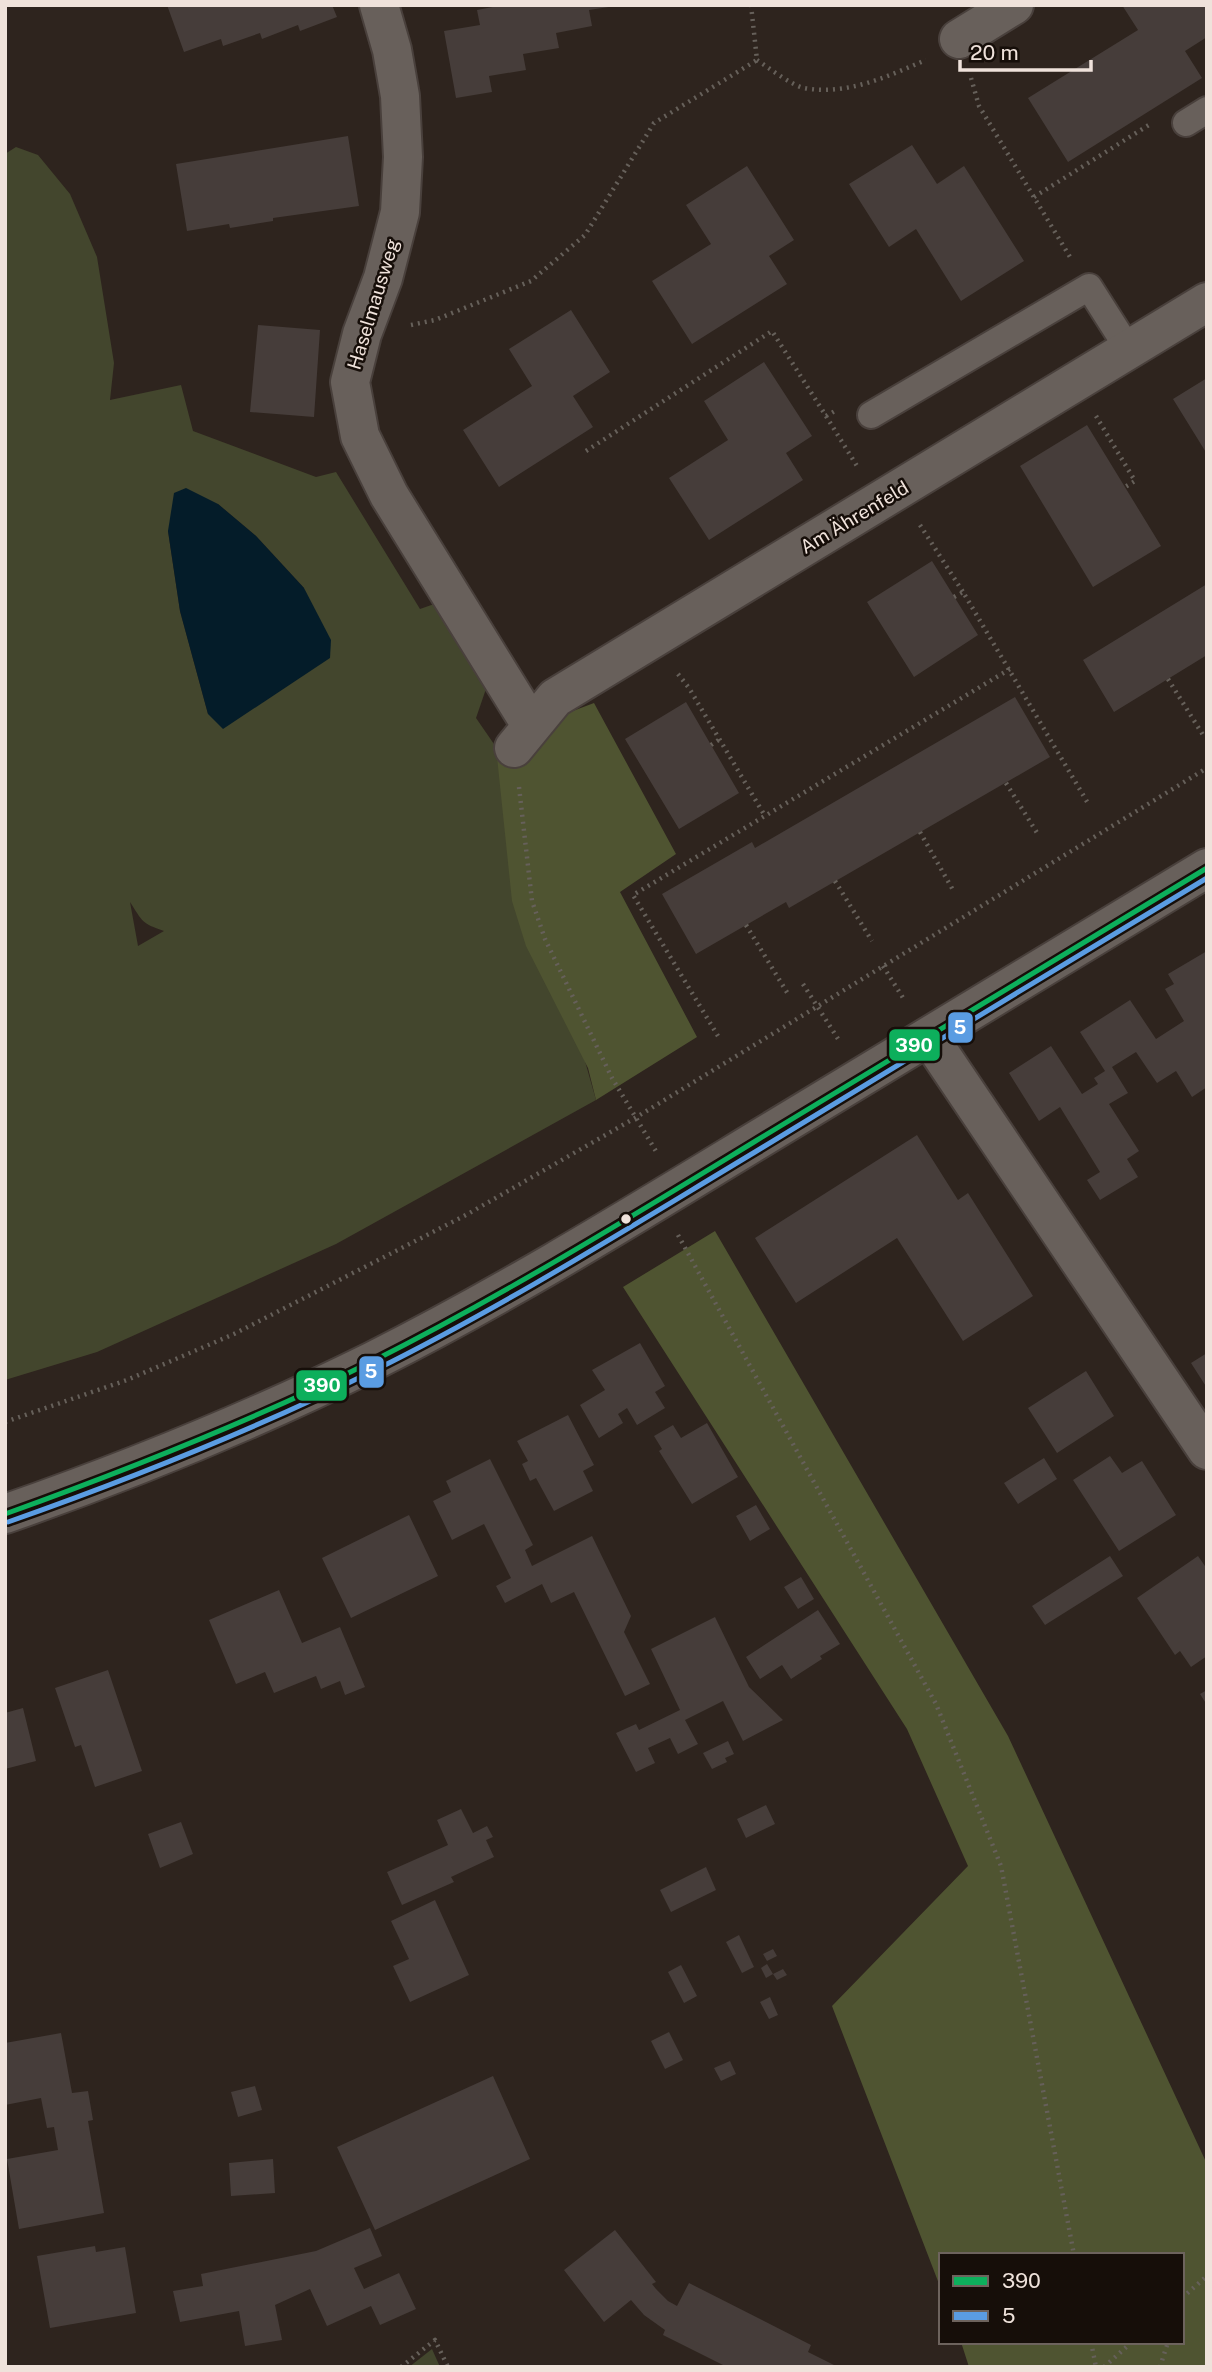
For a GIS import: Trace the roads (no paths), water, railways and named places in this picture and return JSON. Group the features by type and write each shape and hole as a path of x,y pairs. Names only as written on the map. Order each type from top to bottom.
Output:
{"street":[{"name":"Haselmausweg","path":"379,5 392,50 400,96 403,157 400,212 383,278 362,334 350,382 360,436 389,495 522,736"},
{"path":"959,39 1014,5"},
{"name":"Am Ährenfeld","path":"522,736 555,698 1207,302"},
{"path":"5,1514 146,1463 260,1414 374,1360 513,1286 1207,868"},
{"path":"929,1037 1207,1451"}],"lane":[{"path":"871,415 1089,287 1129,350"}],"water":[{"path":"186,488 218,504 256,536 304,588 331,640 330,658 223,729 208,714 180,611 168,531 174,493"}]}
